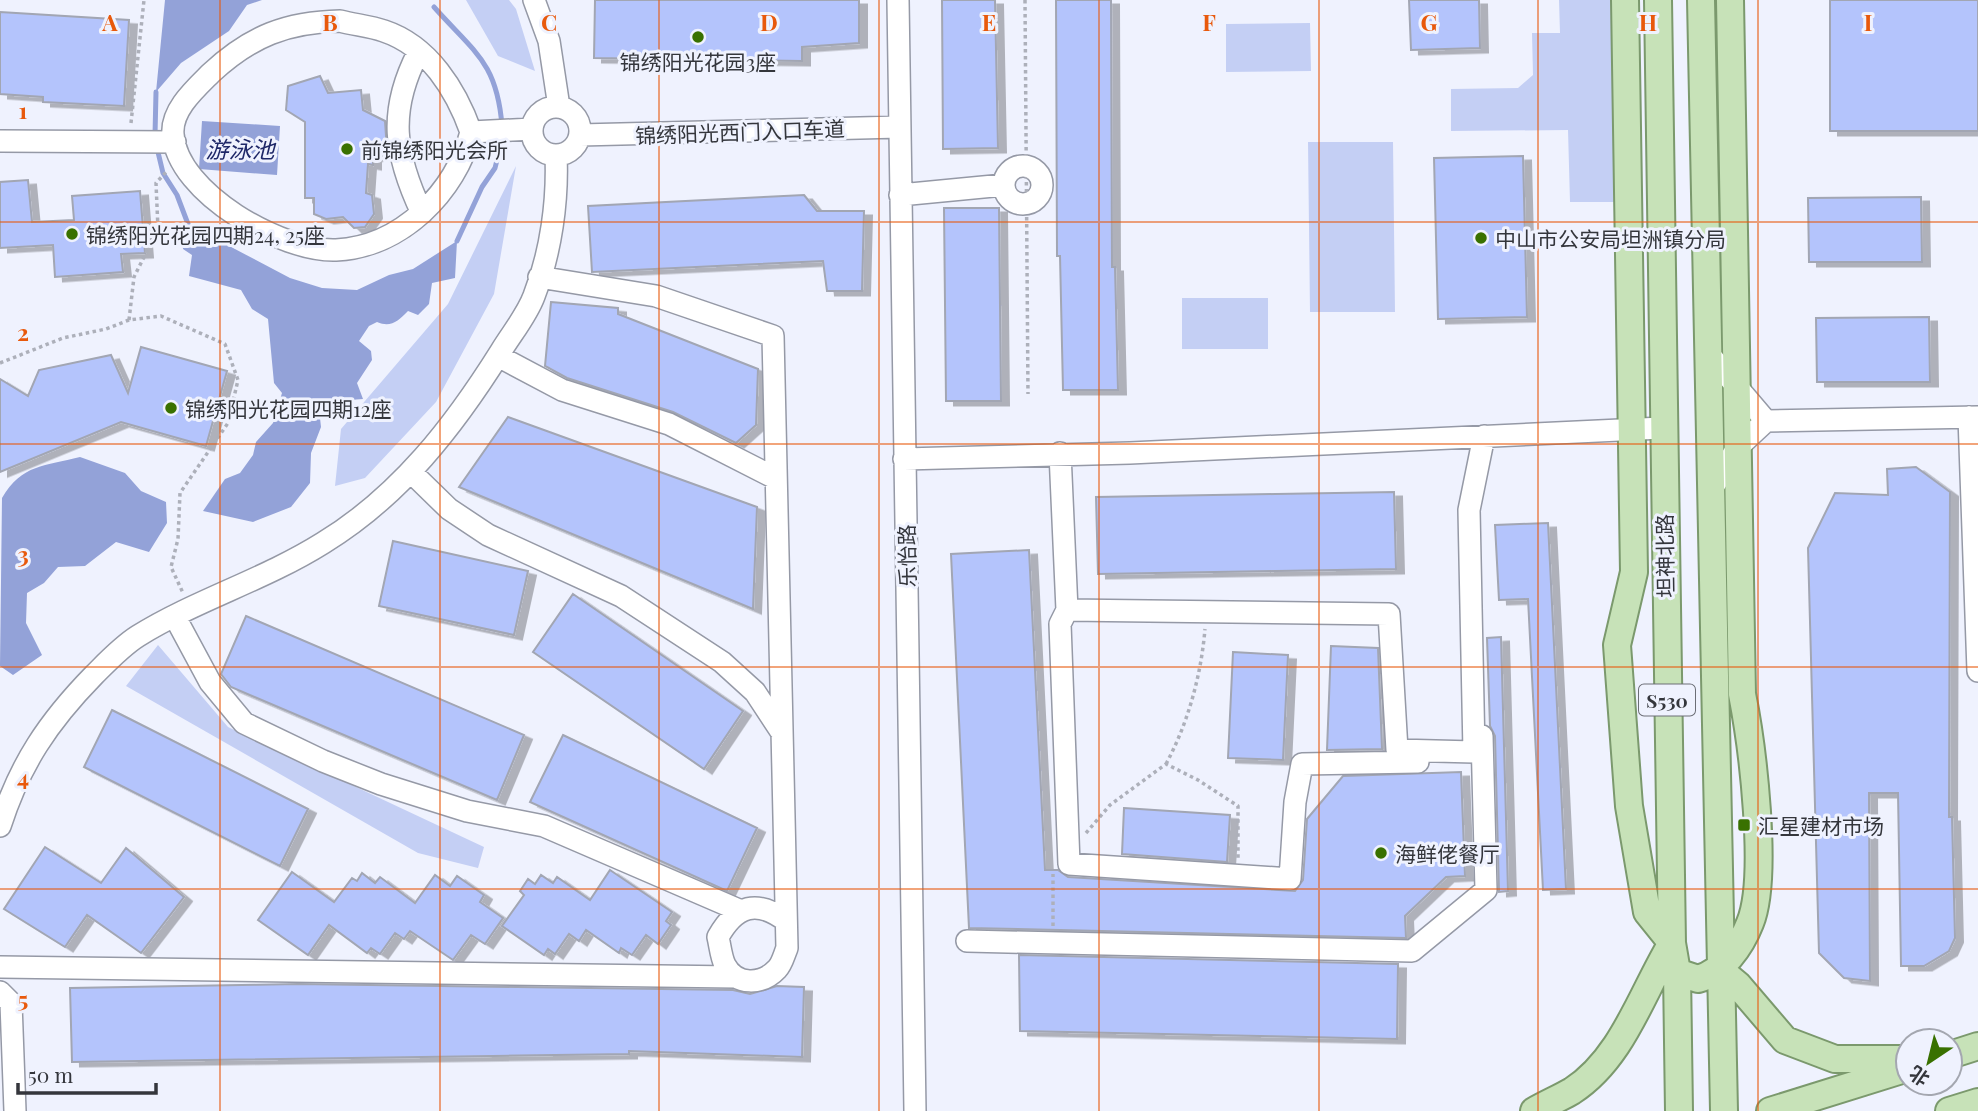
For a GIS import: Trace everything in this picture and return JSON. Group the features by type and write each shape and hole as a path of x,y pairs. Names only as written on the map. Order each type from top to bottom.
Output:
{"main road":[{"path":"1534,1111 1574,1090 1601,1065 1635,1017 1651,977 1672,943 1647,912 1628,793 1617,645 1634,572 1625,0"},
{"name":"坦神北路","path":"1658,0 1662,428 1672,943 1676,972 1679,1111"},
{"name":"S530","path":"1701,0 1724,1111"},
{"path":"1676,972 1698,979 1720,970 1751,922 1758,874 1752,747 1742,694 1730,0"},
{"path":"1720,970 1738,985 1785,1040 1835,1059 1894,1059"},
{"path":"1770,1111 1894,1072"}],"street":[{"name":"乐怡路","path":"898,0 915,1111"},
{"path":"540,3 555,68 559,107"},
{"path":"312,22 341,22 385,31 418,53 443,74 455,92 471,132 453,178 440,197 422,212 368,244 333,250 298,244 228,211 210,198 184,164 173,134 176,116 199,85 232,55 282,28 312,22"},
{"path":"418,53 405,78 399,101 397,137 410,187 422,212"},
{"path":"559,107 566,109 578,120 580,135 571,149 556,155 541,150 532,137 532,129 544,110 559,107"},
{"name":"锦绣阳光西门入口车道","path":"580,135 900,127"},
{"path":"471,132 532,129"},
{"path":"0,141 175,142"},
{"path":"0,826 17,780 36,743 67,703 136,637 323,543 362,515 411,472 458,418 534,296 557,191 556,155"},
{"path":"1024,166 1035,170 1042,180 1041,193 1025,204 1013,201 1004,185 1012,170 1024,166"},
{"path":"901,195 1004,185"},
{"path":"0,967 735,977 744,981 762,980 779,968 787,948 780,730 780,561 772,336 656,296 538,277"},
{"path":"1709,354 1766,421"},
{"path":"498,356 562,390 669,424 775,478"},
{"path":"1712,489 1737,448 1766,421 1973,417 1978,671"},
{"path":"904,459 1662,428"},
{"path":"1480,903 1474,757 1470,505 1484,436"},
{"path":"1060,453 1067,610 1060,624 1069,864 1290,879 1295,802 1302,764 1474,757"},
{"path":"411,472 449,509 488,535 621,596 722,662 755,692 780,730"},
{"path":"967,941 1412,951 1480,903 1486,890 1483,768 1475,519 1470,505"},
{"path":"1067,610 1389,614 1397,750 1474,757"},
{"path":"183,613 210,682 244,723 323,761 382,784 467,811 544,826 741,911"},
{"path":"735,977 725,964 718,937 729,918 752,908 771,909 786,921"},
{"path":"0,992 11,1003 15,1111"}],"path":[{"path":"129,142 144,0"},
{"path":"1025,0 1028,394"},
{"path":"129,320 134,277 158,229 156,183 163,173 184,164"},
{"path":"0,363 63,338 106,329 129,320 161,316 225,344 238,380 228,424 180,493 178,539 171,567 183,613"},
{"path":"1053,943 1053,874 1110,806 1166,764 1178,740 1193,693 1203,650 1207,612"},
{"path":"1166,764 1198,780 1238,806 1238,862"}],"shaded area":[{"path":"466,0 509,0 516,9 535,71 498,56"},
{"path":"1559,0 1614,0 1618,202 1570,202 1568,130 1451,131 1451,89 1518,88 1533,75 1532,33 1560,33"},
{"path":"1310,23 1311,71 1226,72 1226,24"},
{"path":"1308,142 1393,142 1395,312 1310,312"},
{"path":"516,166 494,294 436,402 365,478 335,486 341,429 448,304"},
{"path":"1182,298 1268,298 1268,349 1182,349"},
{"path":"158,645 228,727 484,847 478,868 418,853 126,686"}],"water":[{"path":"165,0 262,0 247,5 229,31 181,63 156,92"},
{"name":"游泳池","path":"202,121 280,126 277,175 199,169"},
{"path":"197,229 290,278 322,288 357,290 389,275 413,269 457,241 455,278 432,283 429,304 418,315 408,311 394,322 377,322 369,326 359,341 371,351 372,360 357,383 363,399 339,404 320,418 321,427 311,453 310,483 291,507 253,522 203,511 225,479 240,473 253,455 256,442 273,423 282,393 274,383 268,319 252,309 241,290 189,276 192,255 183,249 182,237"},
{"path":"80,457 125,473 141,491 166,502 167,523 149,552 116,542 85,566 58,567 44,583 27,593 26,623 42,655 13,675 0,666 2,498 26,472"}],"building":[{"name":"锦绣阳光花园3座","path":"595,0 859,0 859,43 802,47 802,61 594,58"},
{"path":"942,0 995,0 998,148 943,149"},
{"path":"1056,0 1111,0 1112,267 1115,267 1118,390 1063,390 1060,256 1057,256"},
{"path":"1409,0 1479,0 1480,48 1411,50"},
{"path":"1830,0 1978,0 1978,131 1830,131"},
{"path":"0,12 129,20 124,106 43,102 43,97 0,94"},
{"name":"前锦绣阳光会所","path":"320,76 328,93 361,90 363,110 385,121 387,151 373,157 373,165 368,164 366,193 372,195 374,214 365,227 354,228 343,217 326,219 314,214 314,198 305,198 305,122 286,110 288,86"},
{"name":"中山市公安局坦洲镇分局","path":"1523,156 1527,317 1438,319 1434,158"},
{"name":"锦绣阳光花园四期24, 25座","path":"28,180 32,222 74,220 72,196 140,191 145,253 121,254 123,272 55,277 53,245 0,248 0,182"},
{"path":"804,195 817,211 864,211 862,291 827,291 823,261 592,272 588,206"},
{"path":"1921,197 1922,262 1809,262 1808,198"},
{"path":"944,208 999,208 1001,401 946,401"},
{"path":"551,302 618,308 618,314 758,369 756,425 736,443 673,412 567,378 545,366"},
{"path":"1929,317 1930,382 1817,382 1816,318"},
{"path":"141,347 227,371 206,446 121,422 0,472 0,379 28,396 39,370 111,355 128,393"},
{"path":"508,417 757,507 753,609 459,487"},
{"path":"1916,467 1950,492 1949,817 1952,817 1955,938 1949,951 1924,966 1901,966 1898,793 1869,793 1870,981 1844,978 1819,953 1808,548 1835,493 1888,495 1887,469"},
{"path":"1394,492 1396,569 1098,574 1096,497"},
{"path":"1548,523 1566,889 1543,890 1528,599 1499,600 1495,525"},
{"path":"393,541 528,571 514,635 379,606"},
{"path":"1029,550 1045,870 1058,870 1068,877 1295,891 1303,880 1307,819 1343,776 1461,772 1465,876 1446,877 1405,916 1406,938 969,928 951,554"},
{"path":"573,594 743,711 704,769 533,652"},
{"path":"246,616 524,735 497,800 231,687 221,674"},
{"path":"1501,637 1508,891 1499,892 1495,736 1490,726 1487,638"},
{"path":"1331,646 1378,648 1382,749 1327,750"},
{"path":"1233,652 1288,655 1283,760 1228,758"},
{"path":"112,710 308,809 280,866 84,767"},
{"path":"563,735 757,828 727,891 530,802"},
{"path":"1124,808 1230,815 1227,862 1122,854"},
{"path":"45,847 101,883 126,848 184,897 141,953 87,915 65,947 4,909"},
{"path":"610,870 672,912 666,921 671,925 658,944 646,935 632,955 621,948 619,953 586,930 579,941 569,934 555,954 548,949 544,955 502,926 524,895 520,891 528,879 535,884 541,875 553,883 557,877 590,900"},
{"path":"292,872 334,902 352,878 357,881 362,873 375,883 380,877 415,903 435,875 450,886 457,876 484,895 480,902 503,918 485,944 471,935 453,960 410,931 404,939 395,933 380,954 371,948 367,953 329,925 308,955 258,920"},
{"path":"1019,955 1398,964 1397,1039 1020,1031"},
{"path":"298,984 733,990 750,994 777,986 804,987 802,1057 629,1051 629,1054 72,1062 70,988"}],"waterway":[{"path":"434,7 472,48 489,72 495,87 502,126"},
{"path":"155,135 156,92"},
{"path":"457,241 482,187 495,168 503,136"},
{"path":"157,148 163,173 177,195 191,232"}],"place":[{"name":"锦绣阳光花园3座","path":"698,37"},
{"name":"前锦绣阳光会所","path":"347,149"},
{"name":"锦绣阳光花园四期24, 25座","path":"72,234"},
{"name":"中山市公安局坦洲镇分局","path":"1481,238"},
{"name":"锦绣阳光花园四期12座","path":"171,408"},
{"name":"汇星建材市场","path":"1744,825"},
{"name":"海鲜佬餐厅","path":"1381,853"}]}
